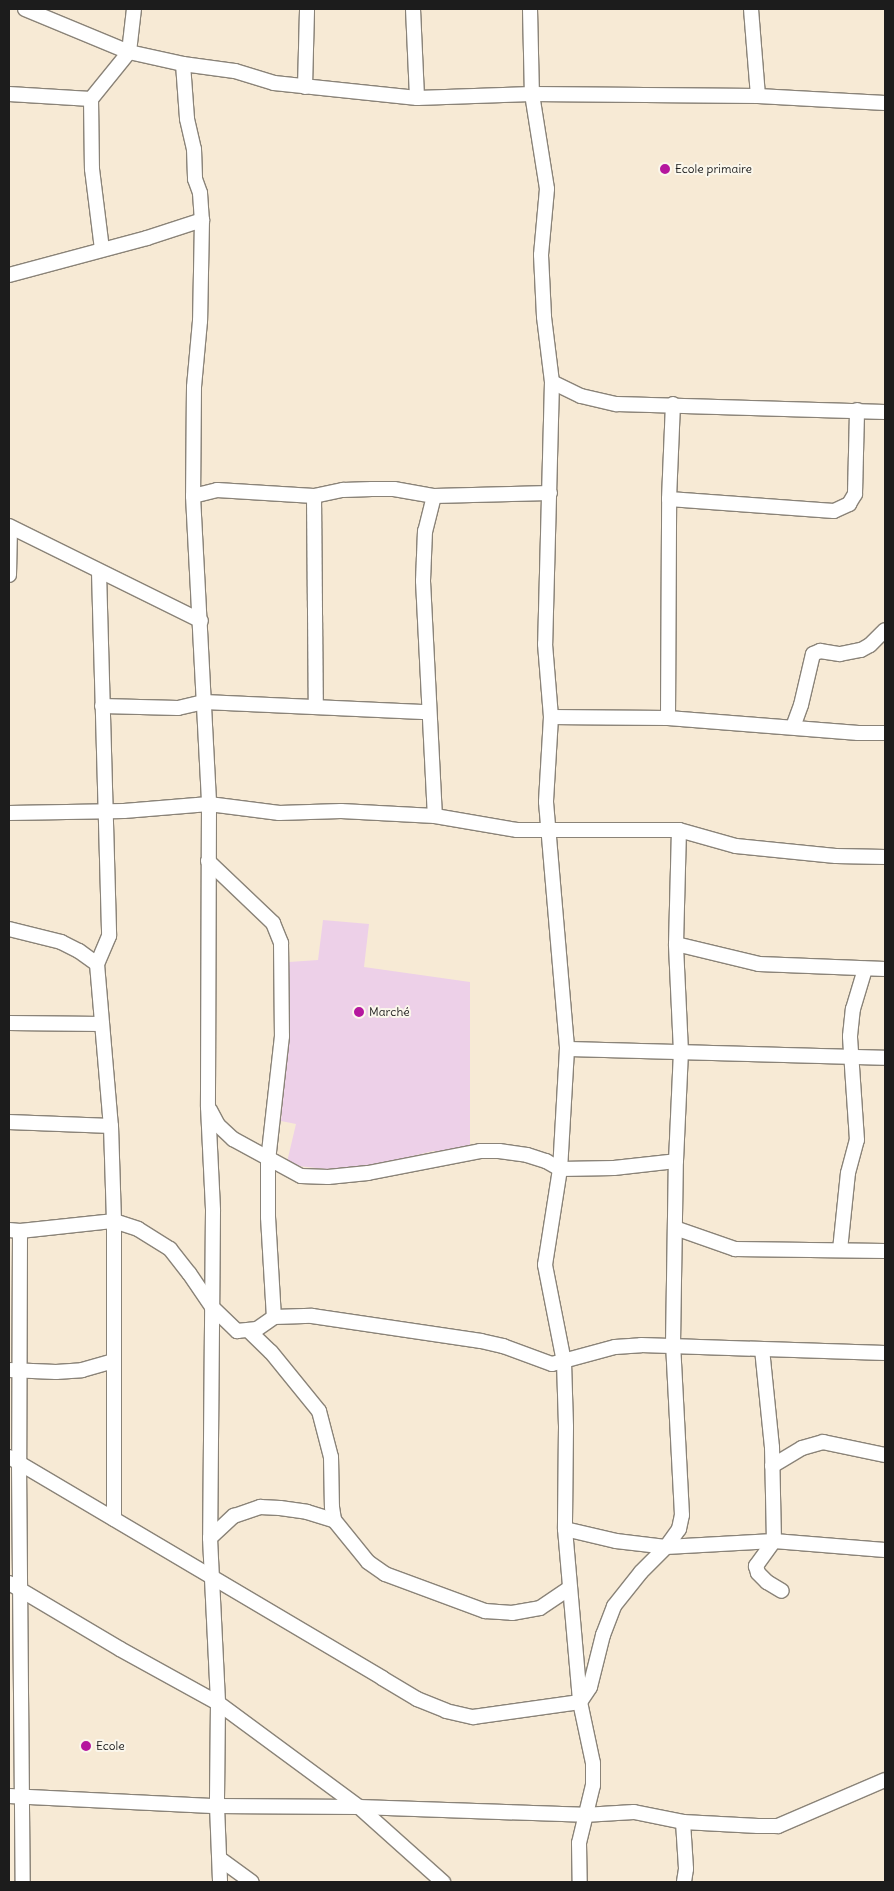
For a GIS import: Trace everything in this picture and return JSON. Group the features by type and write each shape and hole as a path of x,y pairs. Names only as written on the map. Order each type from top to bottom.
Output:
{"street":[{"path":"25,9 130,52 183,64 235,71 274,83 305,87 418,98 532,94 758,96 885,103"},
{"path":"102,249 92,168 91,99 130,52 134,9"},
{"path":"305,87 307,9"},
{"path":"413,9 418,98"},
{"path":"530,9 532,94 547,189 541,254 544,317 552,382 545,644 551,717 546,802 550,831 567,1049 560,1168 545,1265 564,1362 566,1427 565,1529 580,1702 593,1763 593,1786 578,1843 580,1882"},
{"path":"751,9 758,96"},
{"path":"183,64 187,119 194,148 195,179 200,193 202,220 200,321 194,387 193,496 201,621 208,804 208,1107 213,1211 210,1538 218,1702 217,1806 220,1882"},
{"path":"9,94 91,99"},
{"path":"9,275 147,238 202,220"},
{"path":"552,382 581,396 617,404 673,404 885,412"},
{"path":"668,718 669,499 673,404"},
{"path":"669,499 834,511 850,504 855,494 857,410"},
{"path":"193,496 217,490 314,496 342,490 372,489 394,489 434,496 550,493"},
{"path":"314,496 316,707"},
{"path":"434,496 425,531 423,581 428,712 435,816"},
{"path":"9,575 9,527 201,621"},
{"path":"99,572 102,604 102,706 109,936 98,964 111,1126 114,1221 114,1519"},
{"path":"793,726 801,705 814,654 820,651 840,654 861,650 870,645 885,630"},
{"path":"102,706 178,708 204,702 428,712"},
{"path":"551,717 668,718 793,726 858,734 885,733"},
{"path":"9,813 105,811 208,804 278,813 341,811 435,816 517,830 679,830 736,846 836,856 885,857"},
{"path":"14,1460 389,1682 446,1711 473,1717 580,1702 590,1687 603,1635 614,1606 641,1572 666,1547 679,1529 683,1503 673,1344 676,1161 681,1052 676,944 679,830"},
{"path":"208,861 273,923 281,943 282,1036 268,1160 268,1217 274,1317"},
{"path":"9,929 61,942 98,964"},
{"path":"676,944 759,964 885,969"},
{"path":"840,1250 848,1173 857,1140 850,1057 853,1009 865,969"},
{"path":"9,1022 102,1024"},
{"path":"567,1049 885,1058"},
{"path":"208,1107 218,1124 233,1139 300,1176 328,1177 387,1170 480,1151 499,1151 546,1161 560,1168 592,1169 676,1161"},
{"path":"9,1122 111,1126"},
{"path":"23,1882 16,1797 15,1231 114,1221 138,1229 170,1248 190,1273 212,1307 237,1331 257,1329 274,1317 312,1316 402,1331 442,1334 502,1346 552,1364 614,1347 673,1344 885,1353"},
{"path":"675,1228 735,1249 885,1251"},
{"path":"248,1331 277,1358 319,1412 332,1457 332,1506 334,1520 368,1562 385,1574 485,1611 512,1613 540,1608 570,1588"},
{"path":"762,1349 772,1466 774,1541 756,1566 758,1574 782,1591"},
{"path":"14,1370 56,1372 82,1370 113,1361"},
{"path":"772,1466 802,1448 823,1442 885,1454"},
{"path":"210,1538 234,1516 260,1507 307,1512 334,1520"},
{"path":"565,1529 616,1541 666,1547 774,1541 885,1550"},
{"path":"15,1587 120,1649 218,1702 359,1808 443,1882"},
{"path":"16,1797 217,1806 584,1815 634,1812 683,1822 778,1826 885,1780"},
{"path":"683,1822 686,1869 684,1882"},
{"path":"220,1859 252,1882"}],"shaded area":[{"path":"323,920 369,924 364,967 470,982 470,1151 433,1151 377,1165 326,1169 298,1166 287,1162 296,1124 281,1121 286,1063 289,962 318,960"}],"place":[{"name":"Ecole primaire","path":"665,169"},
{"name":"Marché","path":"359,1012"},
{"name":"Ecole","path":"86,1746"}]}
